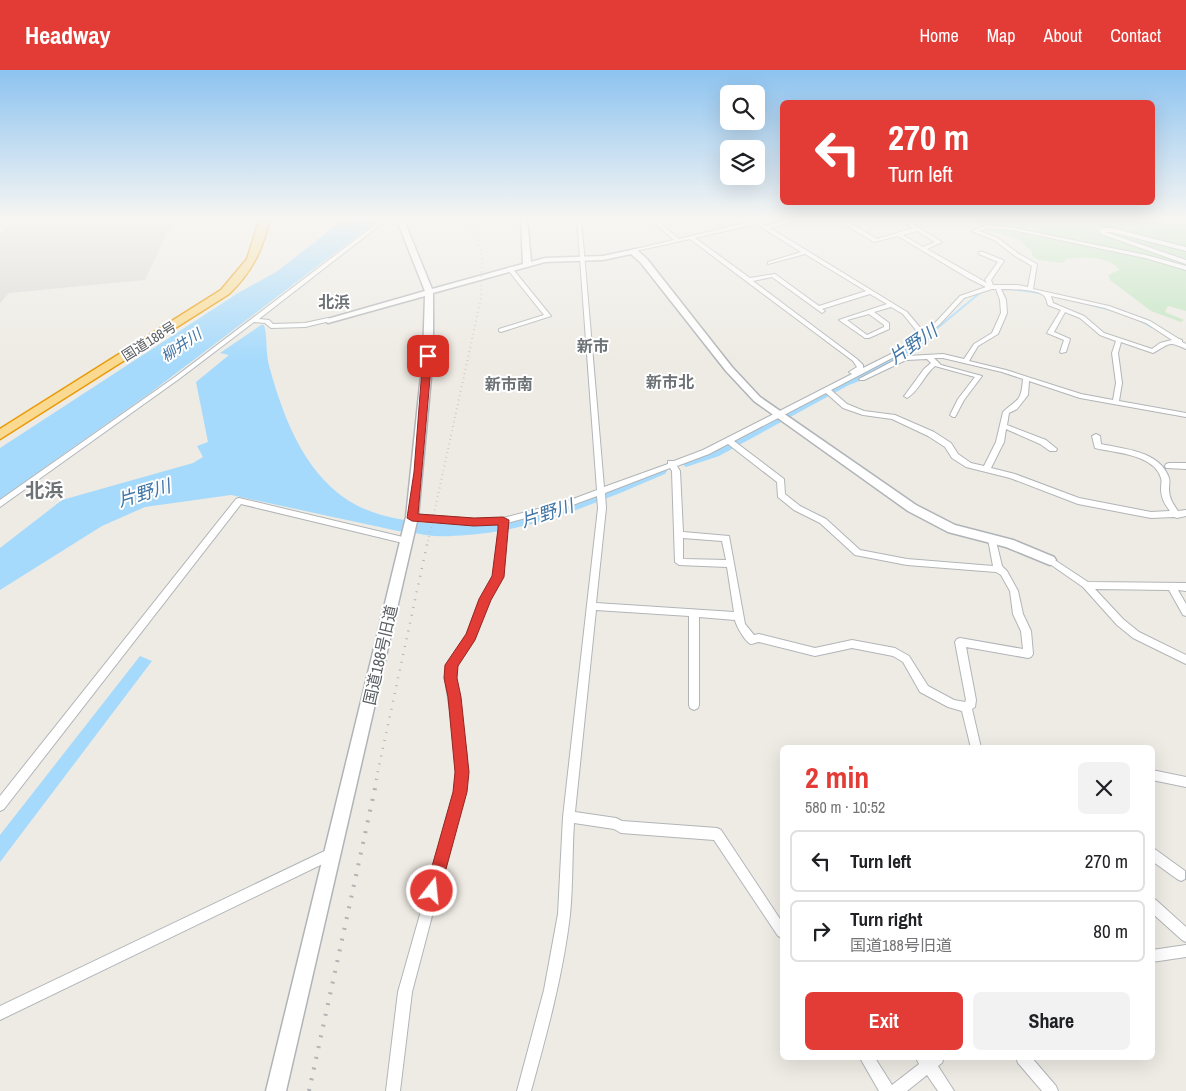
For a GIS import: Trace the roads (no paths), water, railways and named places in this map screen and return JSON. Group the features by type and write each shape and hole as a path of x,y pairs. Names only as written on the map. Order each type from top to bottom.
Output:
{"highway":[{"name":"国道188号","path":"0,435 225,292 249,266"}],"street":[{"path":"0,504 177,378 324,266"},
{"name":"国道188号旧道","path":"276,1091 412,520 428,356 429,291 420,266"},
{"path":"253,320 266,322 271,326 305,324 328,320 524,266"},
{"path":"524,1091 544,1014 562,928 566,896 565,857 568,818 592,606 602,495 584,266"},
{"path":"648,266 742,385 778,414 912,508 952,529 1027,549 1050,560 1086,585 1120,622 1136,635 1186,660"},
{"path":"730,266 860,365 860,368 847,375 847,378"},
{"path":"827,266 913,320 923,334"},
{"path":"951,266 991,287 1030,289 1121,311 1148,322 1186,346"},
{"path":"991,287 988,280 998,266"},
{"path":"1030,289 1035,266"},
{"path":"501,330 548,316 510,269"},
{"path":"749,280 773,276 820,309 870,292"},
{"path":"862,379 898,357 941,320 962,297 991,287"},
{"path":"965,362 976,345 995,334 1004,312 1000,288"},
{"path":"1042,292 1048,296 1050,304 1082,317 1097,331 1119,340 1153,351 1162,344 1177,342"},
{"path":"869,311 887,324 888,328 867,337 842,320 869,311 890,304"},
{"path":"1063,352 1067,339 1050,333 1064,310"},
{"path":"1116,401 1118,383 1116,353 1119,340"},
{"path":"928,356 935,364 979,376 961,399 953,416"},
{"path":"412,520 503,524 602,495 706,452 778,414 829,392 847,378 898,357 943,356 1026,378 1073,394 1186,416"},
{"path":"907,396 915,388 922,373 935,364"},
{"path":"987,468 1000,442 1006,412 1014,407 1025,395 1026,378"},
{"path":"829,392 837,401 845,406 863,413 887,415 931,434 948,445 960,460 969,465 987,468 1078,501 1150,515 1186,513"},
{"path":"1004,426 1043,442 1053,449"},
{"path":"1096,436 1098,446 1145,456 1153,460 1165,479 1165,494 1170,506 1177,514"},
{"path":"678,535 726,538 739,616 744,633 752,640 765,639 815,652 852,644 895,652 910,664 924,689 952,704 966,707 971,704 971,700 960,642 1028,654 1026,631 1018,614 1014,591 1004,573 998,568 907,562 858,553 823,521 781,495 780,481 728,440"},
{"path":"673,465 679,562 731,564"},
{"path":"1169,466 1186,466"},
{"path":"0,805 239,501 407,540"},
{"path":"393,1091 404,992 460,792 462,756 450,678 452,665 471,637 485,599 498,577 503,524"},
{"path":"992,539 998,568"},
{"path":"1086,585 1186,587"},
{"path":"1172,587 1186,612"},
{"path":"592,606 739,616"},
{"path":"694,614 694,705"},
{"path":"966,707 975,745"},
{"path":"1155,776 1186,782"},
{"path":"568,818 621,826 717,834 780,929"},
{"path":"0,1013 333,853"},
{"path":"1155,855 1181,875"},
{"path":"1155,907 1186,936"},
{"path":"1155,956 1186,951"},
{"path":"868,1060 887,1091"},
{"path":"896,1091 929,1060 947,1091"},
{"path":"1025,1060 1051,1091"}],"water":[{"name":"柳井川","path":"284,266 318,266 150,393 0,499 0,448 238,293"},
{"path":"261,325 264,325 268,363 282,408 300,447 311,465 325,481 340,495 358,506 378,514 399,519 443,526 444,533 422,534 398,531 231,495 145,507 102,526 0,590 0,548 62,500 193,463 203,457 197,446 208,442 196,382 229,355 220,353"},
{"path":"140,656 152,661 0,862 0,835"}],"waterway":[{"name":"片野川","path":"1011,289 1040,293"},
{"name":"片野川","path":"929,335 981,292"},
{"name":"片野川","path":"1079,302 1115,311"},
{"name":"片野川","path":"1139,320 1152,327"},
{"name":"片野川","path":"686,462 714,453 845,382 874,371 929,335"},
{"name":"片野川","path":"422,529 454,530 485,528 515,523 573,506 660,471"}],"railway":[{"path":"428,541 481,298 482,266"},
{"path":"376,780 428,540"},
{"path":"309,1091 377,779"}],"district":[{"name":"北浜","path":"334,302"},
{"name":"新市","path":"593,346"},
{"name":"新市北","path":"670,382"},
{"name":"新市南","path":"509,384"},
{"name":"北浜","path":"44,490"}]}
